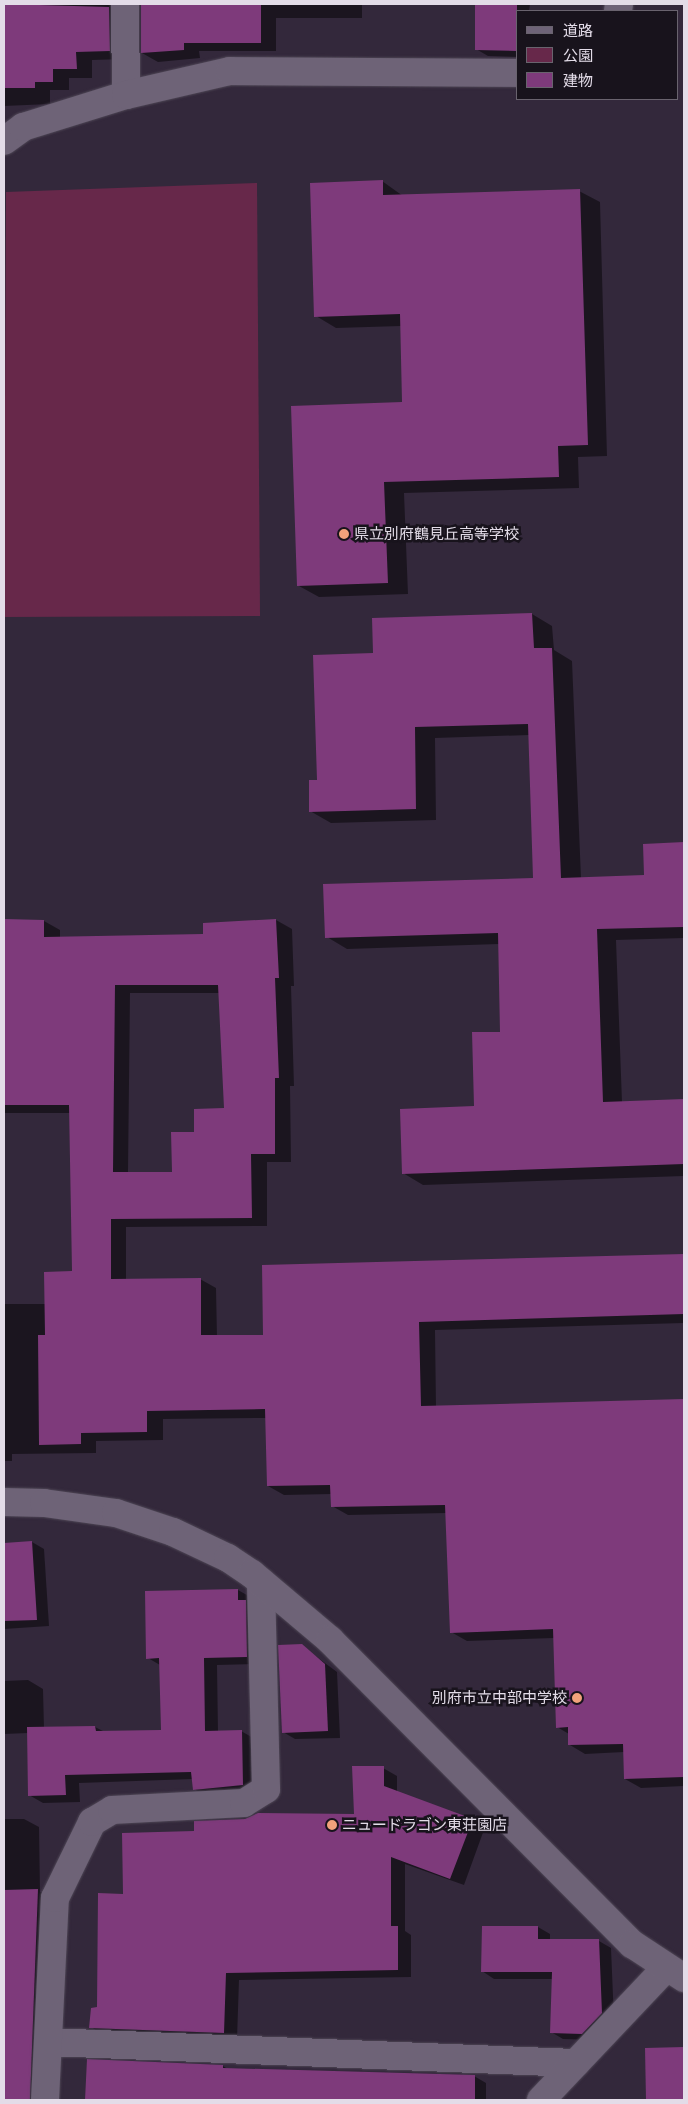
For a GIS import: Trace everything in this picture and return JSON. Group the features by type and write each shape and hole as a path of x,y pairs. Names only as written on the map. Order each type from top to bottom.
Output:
{"street":[{"path":"125,4 126,95"},
{"path":"4,141 23,127 126,95 230,71 516,72"},
{"path":"4,1502 44,1503 116,1513 198,1544 228,1558 261,1582 330,1640 632,1944 675,1973 576,2063 541,2100"},
{"path":"45,2100 55,1898 92,1822 112,1810 244,1803 266,1789 261,1582"},
{"path":"48,2042 576,2063"}],"green space":[{"path":"257,183 260,616 4,617 6,192"}],"building":[{"path":"4,4 109,7 110,51 76,52 77,69 53,69 53,82 35,82 35,88 4,88"},
{"path":"141,4 261,4 261,43 184,43 184,50 141,53"},
{"path":"475,4 517,4 516,51 475,50"},
{"path":"383,180 383,195 580,189 588,445 558,446 559,477 384,482 388,583 297,586 291,406 402,402 400,314 314,317 310,183"},
{"path":"532,613 534,648 552,648 561,878 644,875 643,844 684,842 684,927 597,929 603,1102 684,1099 684,1164 402,1174 400,1109 474,1106 472,1032 500,1032 498,933 325,938 323,884 533,878 528,724 415,727 416,809 309,812 309,780 317,780 313,655 373,653 372,618"},
{"name":"別府市立中部中学校","path":"4,919 44,920 44,937 203,934 203,923 276,919 279,978 275,978 279,1078 275,1078 275,1154 251,1154 252,1218 111,1219 111,1279 201,1278 201,1335 263,1335 262,1265 684,1254 684,1314 419,1322 421,1406 684,1399 684,1777 624,1779 623,1744 568,1745 568,1727 556,1728 553,1629 450,1633 445,1505 331,1507 330,1485 267,1486 265,1409 147,1411 147,1432 81,1433 81,1444 39,1445 38,1335 45,1335 44,1272 72,1271 69,1105 4,1105","holes":["115,985 218,985 224,1108 194,1109 194,1132 171,1132 172,1172 113,1172"]},
{"path":"32,1541 37,1620 4,1621 4,1543"},
{"path":"238,1589 238,1600 246,1600 247,1657 204,1658 205,1731 242,1730 243,1785 193,1790 191,1772 65,1775 66,1795 28,1796 27,1727 95,1726 96,1731 161,1730 159,1658 146,1659 145,1591"},
{"path":"302,1644 325,1664 328,1731 282,1733 278,1645"},
{"path":"352,1766 384,1766 384,1786 473,1819 450,1879 391,1857 391,1926 398,1926 398,1970 226,1973 224,2033 89,2028 91,2008 97,2007 98,1893 123,1894 122,1833 194,1831 194,1821 245,1819 258,1813 354,1814"},
{"path":"38,1889 30,2100 4,2100 4,1890"},
{"path":"482,1926 538,1926 538,1939 599,1939 602,2013 582,2034 550,2033 552,1972 481,1972"},
{"path":"684,2047 684,2100 646,2100 645,2048"},
{"path":"87,2059 223,2065 223,2068 475,2075 475,2100 85,2100"}],"place":[{"name":"県立別府鶴見丘高等学校","path":"344,534"},
{"name":"別府市立中部中学校","path":"577,1698"},
{"name":"ニュードラゴン東荘園店","path":"332,1825"}]}
